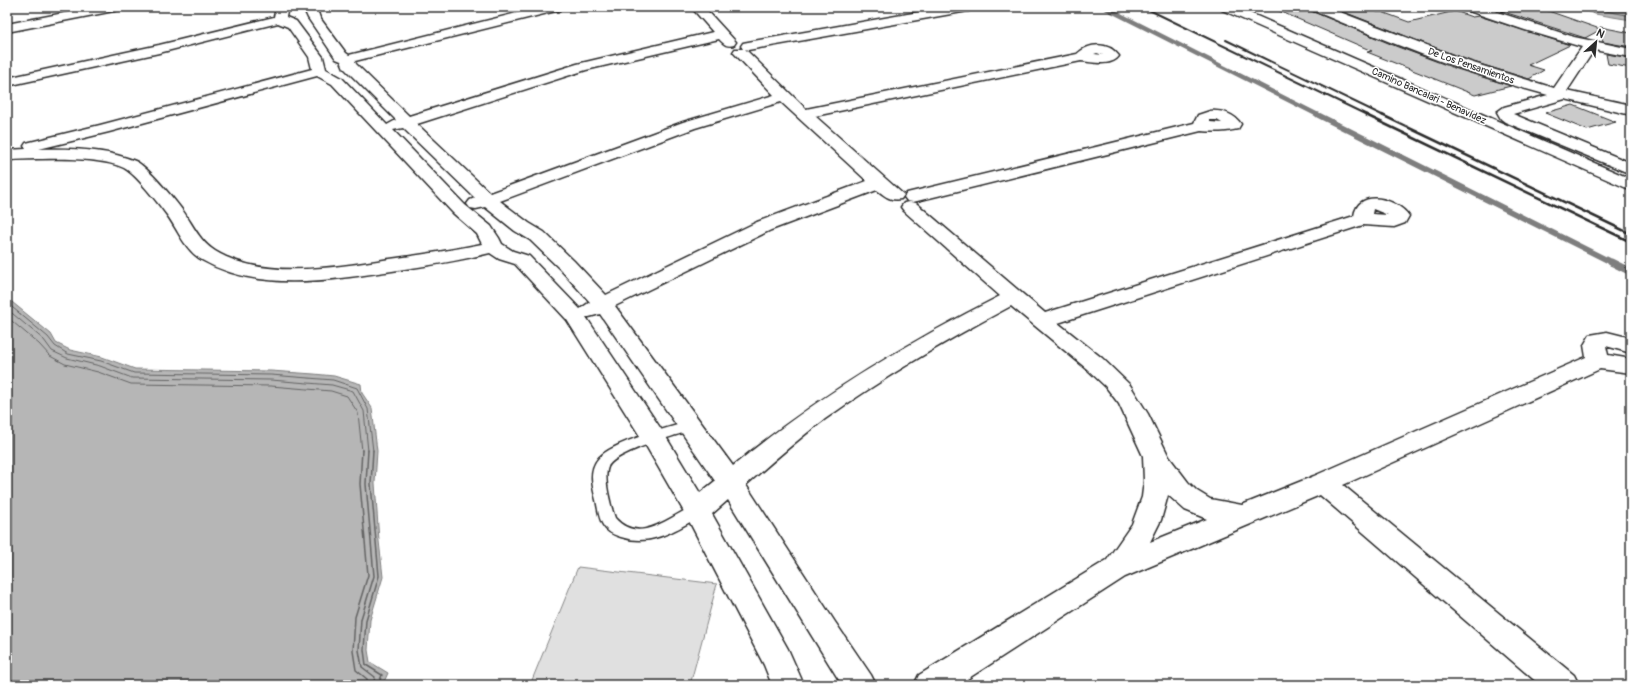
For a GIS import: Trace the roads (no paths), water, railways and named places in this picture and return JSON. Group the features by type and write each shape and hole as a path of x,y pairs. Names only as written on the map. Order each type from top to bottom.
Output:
{"street":[{"path":"7,28 114,7"},
{"path":"7,152 111,139 321,69 335,72 346,60 556,7"},
{"path":"697,7 735,44 784,97 879,183 906,200 1013,297 1103,371 1122,390 1142,424 1155,456 1174,483 1189,498 1204,508 1222,513 1245,516"},
{"path":"384,129 582,68 968,7"},
{"name":"Camino Bancalari - Benavídez","path":"1226,7 1631,185"},
{"name":"De Los Pensamientos","path":"1316,7 1436,55 1516,82 1631,110"},
{"path":"1470,7 1534,29 1590,45 1631,52"},
{"path":"297,12 406,122 488,201 522,227 537,236 604,305 730,483 819,624 860,685"},
{"path":"297,12 292,24 321,69 337,81 459,209 484,230 492,242 506,255 522,260 575,316 654,438 697,511 777,659 788,685"},
{"path":"7,82 159,49 297,12"},
{"path":"1590,45 1562,94 1509,110 1505,112 1506,116 1510,119 1631,169"},
{"path":"804,114 1081,57"},
{"path":"459,209 488,201 668,132 733,111 784,97"},
{"path":"906,200 1200,126"},
{"path":"111,139 131,165 172,210 201,250 220,261 238,268 282,275 311,275 431,259 471,253 492,242 509,229 522,227"},
{"path":"7,155 79,154 105,158 131,165"},
{"path":"575,316 604,305 764,226 879,183"},
{"path":"1042,321 1362,218"},
{"path":"522,260 534,257 549,248"},
{"path":"697,511 798,428 834,402 942,334 1013,297"},
{"path":"1598,361 1595,345 1598,340 1615,340 1631,346"},
{"path":"930,685 1115,569 1323,483 1598,361 1631,366"},
{"path":"1115,569 1139,539 1150,517 1157,483 1155,456"},
{"path":"1323,483 1563,685"}],"lane":[{"path":"690,426 613,454 603,462 598,478 609,521 616,529 631,535 646,536 659,532 697,511"}],"water":[{"path":"1573,7 1631,7 1631,20 1595,14"},
{"path":"7,298 51,334 56,343 70,350 102,357 135,369 271,371 334,376 361,384 362,393 372,408 377,451 375,483 383,577 370,620 368,650 370,662 388,673 384,682 380,685 7,685"}],"waterway":[{"path":"1104,7 1320,116"},
{"path":"1318,115 1613,263"},
{"path":"1613,263 1631,272"}],"railway":[{"path":"1143,7 1369,116"},
{"path":"1226,40 1384,116"},
{"path":"1366,115 1631,242"},
{"path":"1382,115 1631,234"}]}
